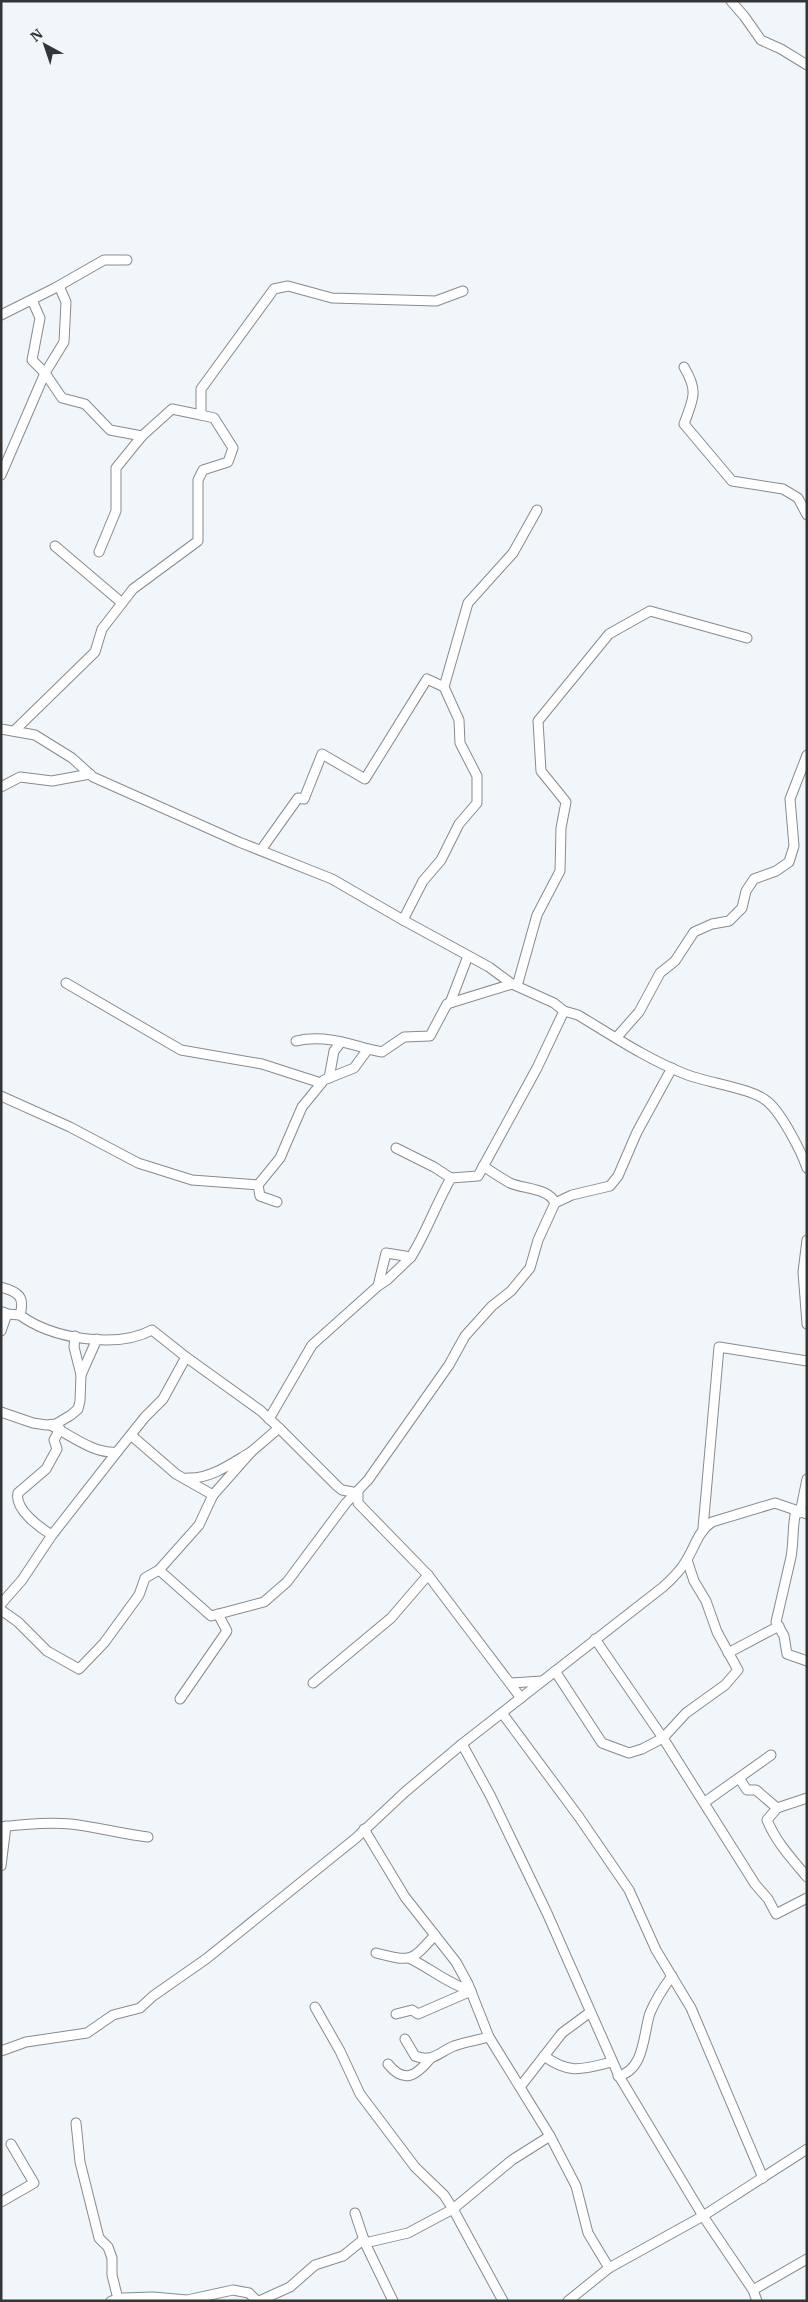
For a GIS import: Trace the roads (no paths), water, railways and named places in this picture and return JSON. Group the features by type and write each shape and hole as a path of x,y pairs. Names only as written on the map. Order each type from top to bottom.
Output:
{"street":[{"path":"731,1 761,40 782,49 807,65"},
{"path":"1,314 60,286 104,260 126,260"},
{"path":"1,475 45,373 64,342 66,302 60,286"},
{"path":"201,415 201,389 274,289 288,286 332,298 436,301 463,291"},
{"path":"32,300 40,318 32,360 45,373 62,398 85,404 110,430 142,436"},
{"path":"684,367 694,383 693,400 684,424 732,481 784,489 798,498 807,515"},
{"path":"14,731 95,652 102,629 133,589 198,541 198,480 204,470 228,462 233,448 214,418 172,408 142,436 116,468 116,511 99,552"},
{"path":"444,687 468,603 513,553 537,510"},
{"path":"56,546 122,603"},
{"path":"514,985 537,915 560,871 561,828 566,802 540,771 538,721 609,634 650,611 747,638"},
{"path":"261,850 298,798 304,799 322,754 365,779 427,679 444,687 459,720 460,743 477,776 477,803 459,824 441,860 423,881 403,920"},
{"path":"1,729 35,735 72,758 93,777 332,879 489,967 514,985 554,1003 564,1011 578,1015 672,1068 701,1080 747,1092 767,1100 806,1162"},
{"path":"616,1038 639,1012 660,973 675,961 694,932 712,924 729,921 742,908 746,891 754,880 776,871 789,862 794,846 790,799 807,755"},
{"path":"1,787 20,777 52,781 90,774"},
{"path":"450,1003 468,956"},
{"path":"66,983 181,1050 262,1064 325,1081"},
{"path":"296,1041 311,1037 382,1052 404,1037 430,1036 447,1004 514,985"},
{"path":"396,1148 452,1178 478,1176 537,1068 564,1011"},
{"path":"325,1081 334,1051 341,1042"},
{"path":"277,1202 260,1196 258,1184 280,1158 302,1107 325,1081 354,1068 368,1049"},
{"path":"160,1570 211,1616 264,1602 288,1582 346,1503 358,1493 449,1365 465,1336 492,1306 511,1291 530,1268 538,1240 556,1203 572,1195 610,1186 618,1176 638,1132 672,1068"},
{"path":"1,1096 70,1127 138,1163 192,1180 258,1184"},
{"path":"798,1148 807,1143"},
{"path":"483,1166 521,1187 543,1192 554,1199 556,1203"},
{"path":"270,1419 312,1345 387,1280 411,1256 430,1223 437,1202 452,1178"},
{"path":"807,1240 803,1272 807,1324"},
{"path":"378,1286 386,1253 411,1256"},
{"path":"1,1287 12,1290 22,1299 23,1304 20,1316"},
{"path":"1,1331 4,1313 20,1316 32,1324 58,1333 97,1339 123,1340 152,1330 261,1411 342,1490 358,1493"},
{"path":"75,1336 74,1346 82,1375"},
{"path":"1,1412 33,1424 56,1424 78,1409 82,1395 80,1387 82,1375 97,1339"},
{"path":"1,2051 26,2042 87,2033 113,2015 140,2008 153,1996 206,1959 364,1829 462,1744 663,1587 678,1573 703,1528 719,1347 807,1361"},
{"path":"1,1604 22,1580 52,1535 117,1452 132,1436 145,1417 163,1399 186,1356"},
{"path":"50,1424 87,1446 109,1452 117,1452"},
{"path":"1,1610 18,1622 46,1652 80,1669 104,1643 139,1594 145,1578 160,1570 199,1525 213,1495 251,1452 278,1428"},
{"path":"52,1535 20,1507 17,1498 18,1493 46,1469 57,1449 54,1440 60,1429"},
{"path":"132,1436 176,1474 213,1495"},
{"path":"184,1478 197,1479 224,1468 251,1452"},
{"path":"807,1479 801,1513 793,1522 794,1536 791,1556 776,1622 784,1636 787,1654 798,1660 807,1661"},
{"path":"358,1493 358,1503 428,1575 454,1612 521,1698"},
{"path":"703,1528 712,1522 775,1503 801,1513"},
{"path":"555,1671 602,1742 629,1752 642,1749 663,1738 686,1713 725,1685 738,1670 716,1632 706,1601 694,1581 686,1560"},
{"path":"313,1683 390,1618 428,1575"},
{"path":"180,1699 227,1631 218,1614"},
{"path":"728,1653 779,1626"},
{"path":"595,1639 663,1738 776,1914 807,1898"},
{"path":"511,1683 542,1681"},
{"path":"502,1713 579,1817 629,1890 656,1950 691,2008 763,2178"},
{"path":"462,1744 490,1795 547,1912 589,2013 618,2076 702,2216 753,2290 757,2301"},
{"path":"705,1802 771,1755"},
{"path":"739,1778 747,1790 756,1790 777,1808"},
{"path":"807,1798 777,1808 767,1820 782,1848 807,1878"},
{"path":"1,1866 4,1826 36,1823 72,1824 118,1834 148,1837"},
{"path":"364,1829 400,1890 426,1926 456,1962 471,1990 489,2037 550,2136 580,2196 588,2233 609,2268"},
{"path":"376,1953 402,1959 416,1956 435,1935"},
{"path":"409,1958 430,1968 453,1986 471,1990"},
{"path":"618,2076 626,2074 633,2068 639,2057 651,2012 661,1990 672,1976"},
{"path":"396,2014 412,2010 418,2014 471,1990"},
{"path":"315,2007 340,2052 360,2094 416,2167 444,2195 453,2208 503,2301"},
{"path":"520,2087 569,2026 589,2013"},
{"path":"405,2038 415,2056 422,2059 430,2059 435,2058 452,2047 489,2037"},
{"path":"544,2056 556,2064 575,2070 612,2062"},
{"path":"388,2064 394,2071 406,2076 416,2074 430,2059"},
{"path":"76,2123 80,2162 99,2238 108,2247 112,2258 114,2300 153,2297 187,2300 233,2290 249,2293 258,2301 290,2287 315,2265 343,2256 365,2241 408,2233 453,2208 512,2160 550,2136"},
{"path":"1,2202 34,2183 11,2144"},
{"path":"574,2299 609,2268 702,2216 807,2149"},
{"path":"355,2213 365,2241 393,2301"},
{"path":"753,2290 807,2259"},
{"path":"221,2292 226,2301"}]}
